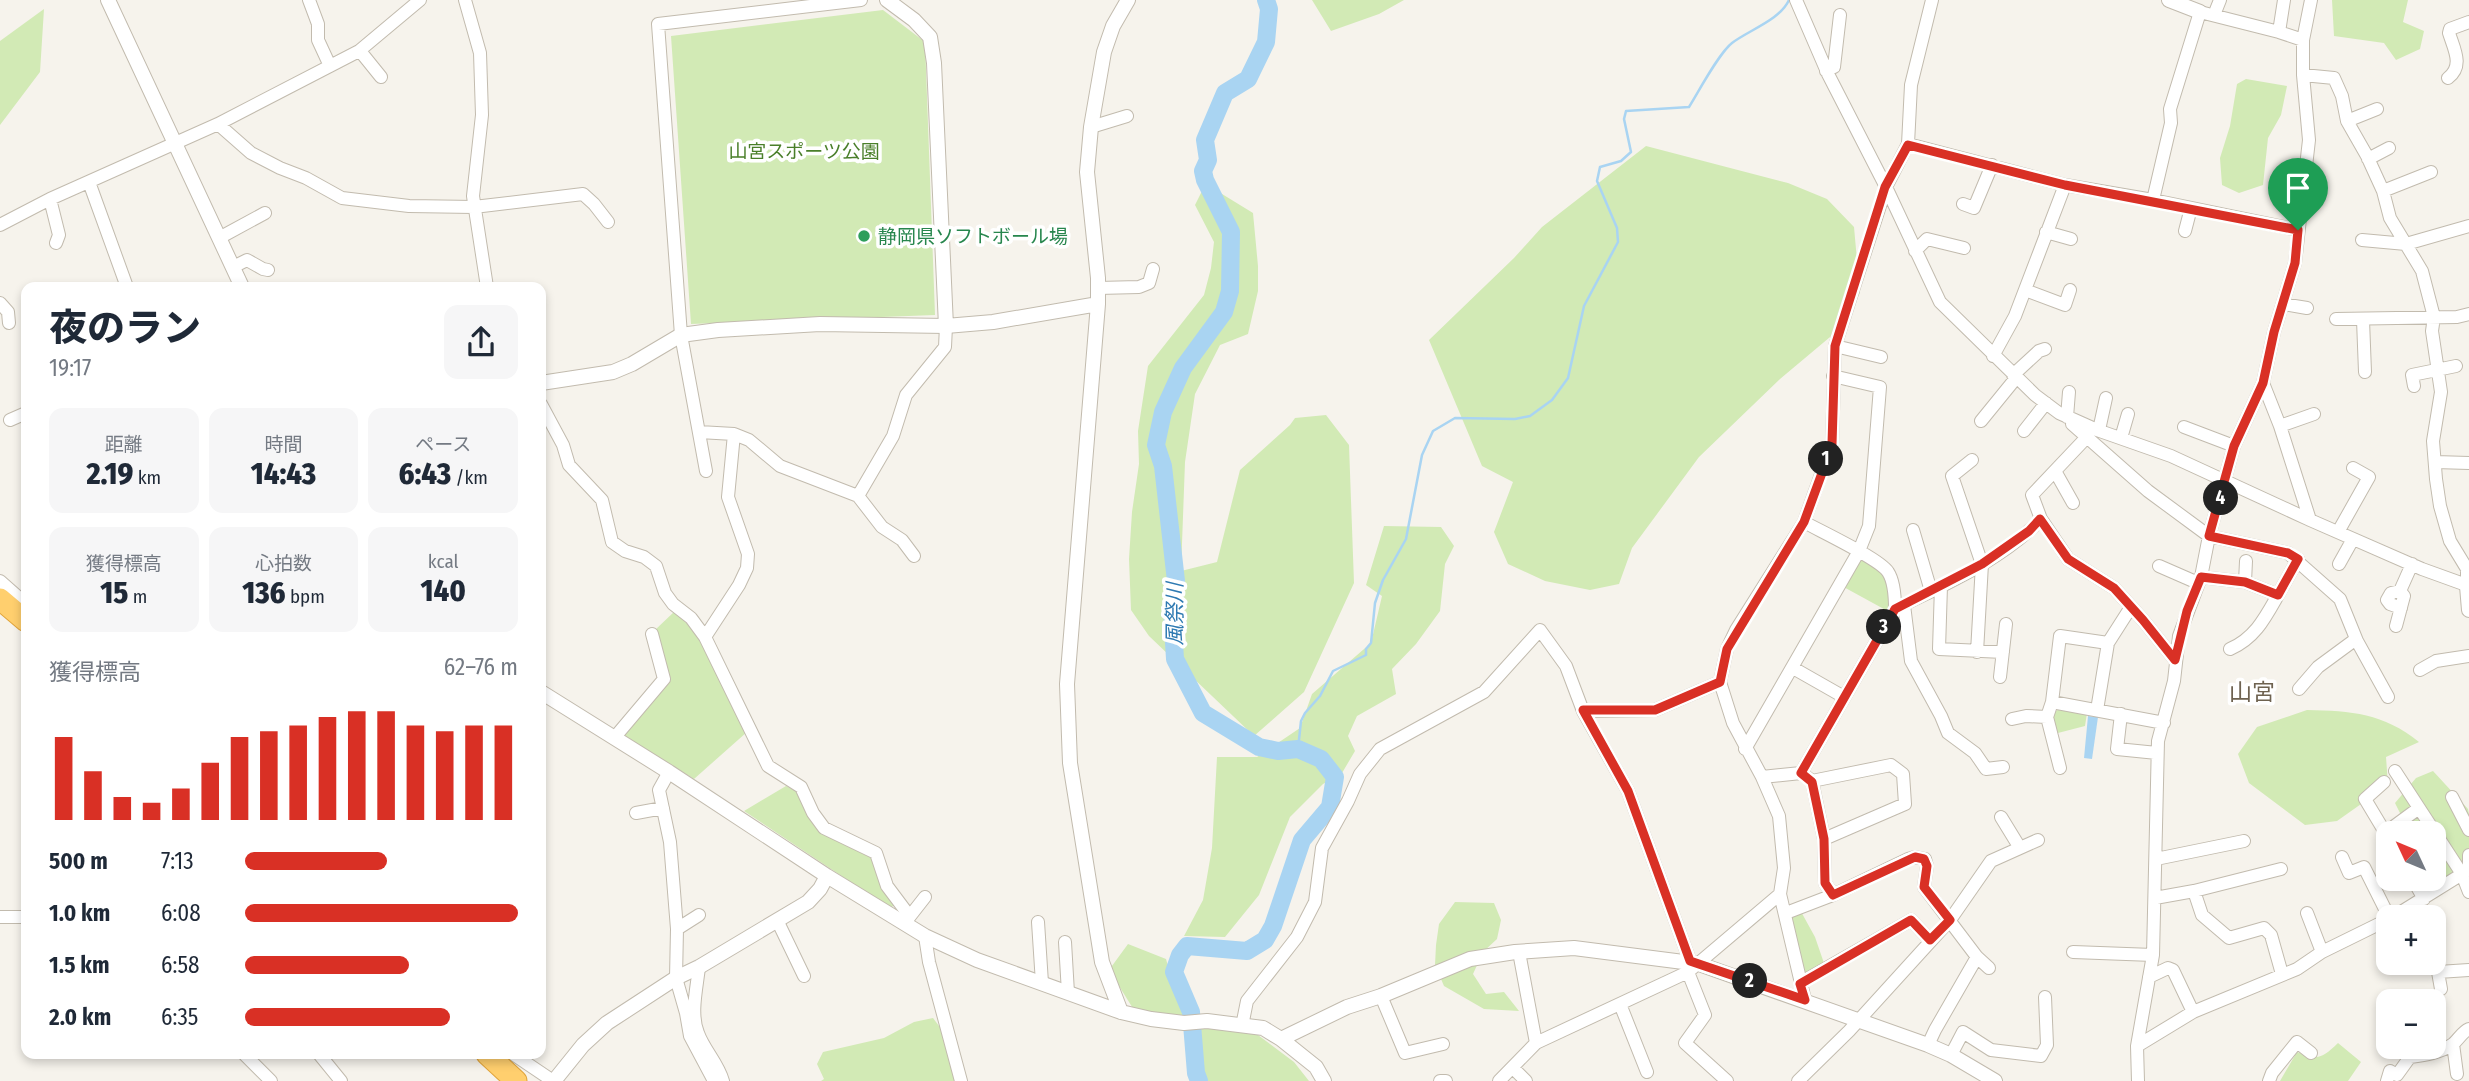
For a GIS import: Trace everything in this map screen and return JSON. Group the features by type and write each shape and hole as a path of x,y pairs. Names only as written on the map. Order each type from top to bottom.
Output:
{"highway":[{"path":"0,599 21,617"},
{"path":"492,1059 516,1081"}],"street":[{"path":"108,0 240,282"},
{"path":"309,0 318,24 318,40 330,66"},
{"path":"0,225 50,199 218,124 360,51 420,0"},
{"path":"465,0 480,53 482,115 474,177 474,207 486,282"},
{"path":"706,471 681,335 658,24 861,0"},
{"path":"858,496 893,436 906,395 945,346 934,63 930,37 914,20 887,0"},
{"path":"1121,1012 1102,962 1070,763 1067,684 1098,304 1087,172 1091,127 1104,52 1113,26 1128,0"},
{"path":"1796,0 1826,71 1940,302 2015,377 2063,415 2148,491 2209,536 2288,553 2298,559 2340,599 2356,639 2388,697"},
{"path":"1805,1000 1780,894 1784,868 1779,816 1762,776 1733,723 1720,682 1727,649 1804,522 1832,444 1835,346 1885,187 1908,145 1911,85 1933,0"},
{"path":"2169,0 2303,40"},
{"path":"2153,200 2171,123 2170,109 2207,13 2220,0"},
{"path":"2279,32 2284,0"},
{"path":"2138,1081 2137,1046 2152,955 2158,741 2174,681 2179,636 2200,580 2234,446 2263,383 2274,332 2295,263 2309,140 2303,40 2311,0"},
{"path":"1826,71 1834,67 1840,15"},
{"path":"2448,78 2454,74 2458,62 2450,29 2469,22"},
{"path":"360,51 381,78"},
{"path":"2303,75 2334,78 2342,96 2347,121 2383,191 2390,218 2422,271 2434,317 2432,331 2440,369 2441,392 2433,441 2440,506 2450,541 2467,569 2469,610"},
{"path":"2347,121 2377,109"},
{"path":"1091,127 1127,116"},
{"path":"218,124 251,153 342,198 409,206 474,207 583,194 608,222"},
{"path":"1908,145 2065,185 2298,230"},
{"path":"2368,159 2389,148"},
{"path":"1963,204 1974,208 1992,165"},
{"path":"2383,191 2431,172"},
{"path":"89,182 125,282"},
{"path":"1993,356 2015,316 2065,185"},
{"path":"50,199 59,235 56,243"},
{"path":"2185,231 2191,208"},
{"path":"219,238 265,213"},
{"path":"2362,240 2406,244 2469,226"},
{"path":"2046,232 2071,239"},
{"path":"1916,251 1927,239 1964,248"},
{"path":"233,267 247,260 253,261 262,270 268,270"},
{"path":"1098,288 1139,287 1149,283 1153,269"},
{"path":"2025,290 2065,305 2070,290"},
{"path":"0,303 8,312 9,323"},
{"path":"546,382 613,372 681,335 820,324 946,326 993,322 1098,304"},
{"path":"2283,304 2308,308"},
{"path":"2336,319 2469,314"},
{"path":"2363,320 2365,372"},
{"path":"1835,346 1881,357"},
{"path":"1981,421 2015,377 2039,351 2045,349"},
{"path":"2414,386 2412,375 2456,366"},
{"path":"1745,749 1859,551 1869,526 1880,387 1833,376"},
{"path":"2263,383 2280,426 2310,520"},
{"path":"2063,415 2069,392"},
{"path":"2099,430 2106,398"},
{"path":"2024,431 2046,403"},
{"path":"546,413 563,445 569,465 602,500 612,542 625,551 644,557 656,566 665,593 673,604 691,618 705,637 768,766 801,788 824,828 876,853 887,886 905,910 908,923"},
{"path":"2121,438 2128,414"},
{"path":"2280,426 2314,414"},
{"path":"10,420 21,415"},
{"path":"2063,415 2171,456 2353,539 2468,586"},
{"path":"2184,428 2234,446"},
{"path":"699,432 734,434 749,440 780,466 858,496 883,527 902,540 914,556"},
{"path":"705,637 747,568 748,554 728,497 734,434"},
{"path":"2086,438 2032,495 2040,519 2068,559 2114,588 2175,660"},
{"path":"1972,460 1952,476 1982,564 1977,652"},
{"path":"2435,462 2469,463"},
{"path":"2338,532 2369,477 2353,468"},
{"path":"2055,471 2073,503"},
{"path":"1833,895 1825,883 1824,839 1806,777 1844,697 1900,607 1982,564 2029,531 2040,519"},
{"path":"1804,522 1859,551 1888,571 1900,607 1910,661 1948,733 1975,753 1986,769 2003,767"},
{"path":"1913,530 1936,588 1939,649 2003,652"},
{"path":"2339,564 2353,539"},
{"path":"2230,649 2245,642 2262,624 2298,559"},
{"path":"2245,582 2246,561"},
{"path":"2396,626 2404,596 2400,591 2412,564"},
{"path":"2159,566 2200,580 2245,582 2278,595"},
{"path":"0,581 21,600"},
{"path":"2097,710 2108,643 2131,607"},
{"path":"2000,677 2006,624"},
{"path":"1242,1026 1247,1001 1297,937 1315,902 1322,848 1360,774 1380,749 1483,692 1540,631 1566,666 1583,710 1628,791 1692,966 1705,1016 1685,1043 1727,1081"},
{"path":"615,737 664,679 652,634"},
{"path":"2060,768 2047,717 2052,702 2060,636 2108,643"},
{"path":"2299,689 2318,667 2356,639"},
{"path":"2420,670 2436,661 2469,656"},
{"path":"1793,668 1844,697"},
{"path":"1583,710 1655,710 1720,682"},
{"path":"546,695 925,936 977,960 1121,1012 1184,1023 1207,1021 1263,1028 1316,1067 1324,1081"},
{"path":"2052,702 2164,723"},
{"path":"2121,714 2117,749 2157,753"},
{"path":"2012,719 2026,716 2047,717"},
{"path":"1762,776 1806,777 1891,765 1903,774 1906,804 1824,839"},
{"path":"2395,771 2419,808 2467,871"},
{"path":"669,772 659,790 670,842 677,929 676,978 690,1036 714,1081"},
{"path":"2378,821 2365,799 2384,782"},
{"path":"2452,797 2469,831"},
{"path":"636,813 663,807"},
{"path":"2404,821 2419,808"},
{"path":"2001,817 2020,848"},
{"path":"1803,1079 1950,920 1991,861 2038,840"},
{"path":"2156,859 2244,841"},
{"path":"2469,855 2469,892"},
{"path":"1786,913 1833,895 1915,857 1924,859 1927,866 1924,887 1977,957 1989,968"},
{"path":"2342,857 2349,873 2364,867 2383,905"},
{"path":"2155,898 2281,869"},
{"path":"2417,905 2467,871"},
{"path":"520,1059 553,1081 583,1045 607,1023 676,978 808,902 827,876"},
{"path":"2194,891 2202,915 2230,937 2264,928 2271,935 2282,974"},
{"path":"2419,891 2424,899"},
{"path":"1499,1081 1536,1043 1620,1004 1692,966 1780,894"},
{"path":"908,923 925,897"},
{"path":"2307,913 2322,952"},
{"path":"677,929 699,915"},
{"path":"0,917 21,917"},
{"path":"777,920 804,976"},
{"path":"1800,984 1911,920 1930,940"},
{"path":"1038,922 1042,983"},
{"path":"2137,1046 2193,1013 2297,969 2322,952 2376,925"},
{"path":"925,936 929,962 961,1081"},
{"path":"1065,942 1068,993"},
{"path":"1281,1039 1347,1007 1381,996 1470,959 1574,948 1692,966 1805,1000 1928,1045 1995,1081"},
{"path":"1519,952 1536,1043"},
{"path":"2073,952 2152,955"},
{"path":"1928,1045 1977,957"},
{"path":"698,967 695,1015 697,1032 721,1072 723,1081"},
{"path":"2149,977 2168,968 2173,970 2193,1013"},
{"path":"2441,989 2438,972 2469,970"},
{"path":"1381,996 1405,1053 1443,1044"},
{"path":"1951,1055 1963,1032 1991,1050 2041,1056 2047,1045 2045,997"},
{"path":"1620,1004 1647,1072"},
{"path":"2394,1059 2388,1076 2397,1075 2410,1057 2435,1053 2453,1044 2469,1029"},
{"path":"2269,1081 2272,1073 2297,1042 2311,1053"},
{"path":"2453,1044 2457,1074"},
{"path":"249,1059 271,1081"},
{"path":"323,1059 341,1081"},
{"path":"1513,1068 1526,1081"},
{"path":"1440,1081 1446,1081"}],"green space":[{"path":"1312,0 1404,0 1379,14 1331,31"},
{"path":"2332,0 2408,0 2403,22 2424,31 2420,49 2396,60 2384,43 2334,36"},
{"path":"44,9 40,72 0,125 0,41"},
{"name":"山宮スポーツ公園","path":"883,10 925,42 935,315 691,324 671,36"},
{"path":"2246,79 2287,86 2281,115 2268,138 2263,185 2239,193 2222,185 2220,158 2230,126 2237,84"},
{"path":"1646,146 1788,183 1827,199 1854,227 1860,293 1842,327 1780,379 1699,457 1632,548 1619,584 1590,590 1545,581 1508,564 1494,532 1513,482 1482,466 1429,340 1514,258 1542,227"},
{"path":"1209,186 1253,213 1258,291 1248,334 1220,345 1195,394 1185,462 1181,571 1217,562 1240,470 1295,418 1326,415 1349,445 1354,583 1304,692 1254,736 1149,636 1131,610 1129,559 1132,512 1139,464 1138,431 1148,366 1204,295 1214,242 1195,205 1203,189"},
{"path":"1384,526 1441,527 1454,546 1445,564 1440,611 1416,644 1392,669 1396,694 1357,716 1348,736 1355,751 1342,773 1323,784 1290,817 1259,895 1225,937 1184,936 1203,900 1212,848 1217,757 1257,757 1300,728 1312,694 1371,643 1382,596 1366,585"},
{"path":"1859,551 1888,571 1893,614 1840,585"},
{"path":"675,611 702,639 747,732 694,779 623,735 669,682 655,630"},
{"path":"2059,709 2087,713 2085,726 2054,734 2050,715"},
{"path":"2307,710 2338,711 2380,719 2419,742 2386,757 2388,785 2337,821 2305,825 2249,783 2238,754 2257,727"},
{"path":"2433,771 2468,809 2469,868 2446,882 2446,821 2400,821 2402,817 2395,803 2416,778"},
{"path":"786,786 796,791 810,817 872,856 894,904 891,909 744,811"},
{"path":"1455,902 1494,903 1501,920 1497,939 1483,952 1473,974 1486,994 1504,992 1519,1011 1484,1009 1444,986 1435,965 1436,945 1439,924"},
{"path":"1799,908 1815,937 1826,969 1800,983 1786,913"},
{"path":"1128,944 1166,959 1174,987 1207,1021 1258,1035 1294,1062 1309,1081 1200,1081 1193,1035 1174,1022 1134,1010 1109,970"},
{"path":"933,1018 945,1034 955,1081 821,1081 824,1079 817,1064 823,1052 884,1038 914,1022"},
{"path":"2338,1043 2361,1062 2348,1081 2280,1081 2297,1052 2319,1056"}],"water":[{"path":"2088,716 2098,717 2092,759 2084,758"}],"waterway":[{"name":"風祭川","path":"1199,1081 1191,1012 1174,972 1180,955 1187,946 1247,951 1265,940 1273,926 1302,840 1330,807 1335,777 1321,759 1298,749 1278,751 1259,747 1203,713 1175,659 1172,609 1176,581 1163,466 1156,445 1163,412 1183,368 1224,312 1230,291 1231,232 1205,180 1203,171 1208,160 1205,140 1225,93 1248,79 1266,42 1269,9 1266,0"},
{"path":"1298,749 1301,721 1320,696 1333,671 1366,655 1366,649 1371,643 1375,603 1383,580 1406,539 1422,455 1433,431 1455,418 1515,419 1530,416 1552,400 1568,378 1584,306 1618,242 1617,228 1597,181 1600,167 1621,161 1631,152 1624,119 1626,111 1689,107 1727,48 1779,13 1789,0"}],"place":[{"name":"静岡県ソフトボール場","path":"864,236"}],"district":[{"name":"山宮","path":"2252,692"}],"route":[{"path":"1908,145 2065,185 2298,230 2295,263 2274,332 2263,383 2234,446 2209,536 2288,553 2298,559 2278,595 2245,582 2201,577 2179,636 2175,660 2114,588 2068,559 2040,519 2029,531 1982,564 1895,609 1801,773 1812,782 1824,839 1825,883 1833,895 1915,857 1924,859 1927,866 1924,887 1950,920 1930,940 1911,920 1800,984 1805,1000 1690,961 1628,791 1583,710 1655,710 1720,682 1727,649 1804,522 1822,473 1832,444 1835,346 1885,187 1908,145"}]}
